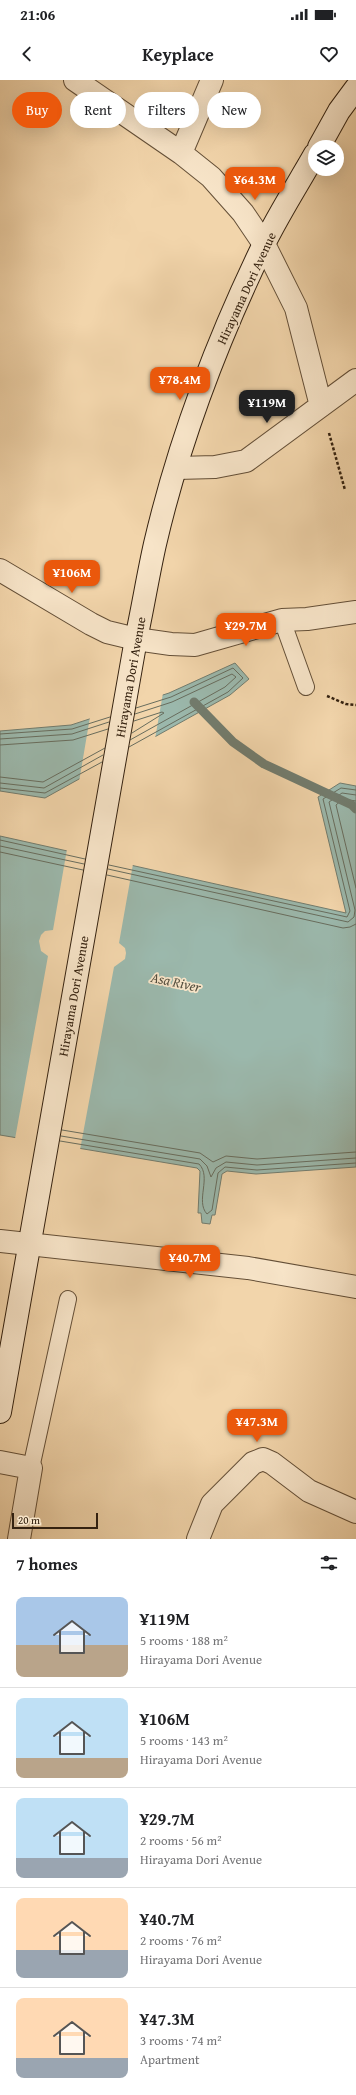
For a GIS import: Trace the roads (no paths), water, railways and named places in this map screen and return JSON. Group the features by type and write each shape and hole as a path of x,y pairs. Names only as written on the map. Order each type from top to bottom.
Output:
{"street":[{"path":"75,80 181,153 211,177 243,213 264,244 296,308 321,406"},
{"path":"181,153 212,80"},
{"path":"323,140 339,111 356,88"},
{"name":"Hirayama Dori Avenue","path":"0,1412 131,678 136,639 155,544 177,468 206,378 234,308 264,244 308,166"},
{"path":"177,468 215,467 246,461 356,380"},
{"path":"0,570 107,632 136,639 171,644 196,645 282,620 307,619 356,612"},
{"path":"0,1240 31,1236 248,1268 356,1287"},
{"path":"198,1539 212,1504 253,1463 263,1459 272,1463 309,1491 356,1512"},
{"path":"0,1462 31,1468 18,1539"}],"lane":[{"path":"282,620 306,687"},
{"path":"31,1468 68,1299"}],"water":[{"path":"235,663 249,679 230,695 45,798 0,791 0,731 71,725 169,693"},
{"name":"Asa River","path":"340,783 356,786 356,1167 256,1174 227,1171 222,1174 215,1215 212,1215 210,1224 202,1223 201,1213 198,1213 200,1171 197,1168 0,1135 0,836 346,913 318,797"}],"waterway":[{"path":"194,702 233,742 264,764 352,805 356,809"}]}
